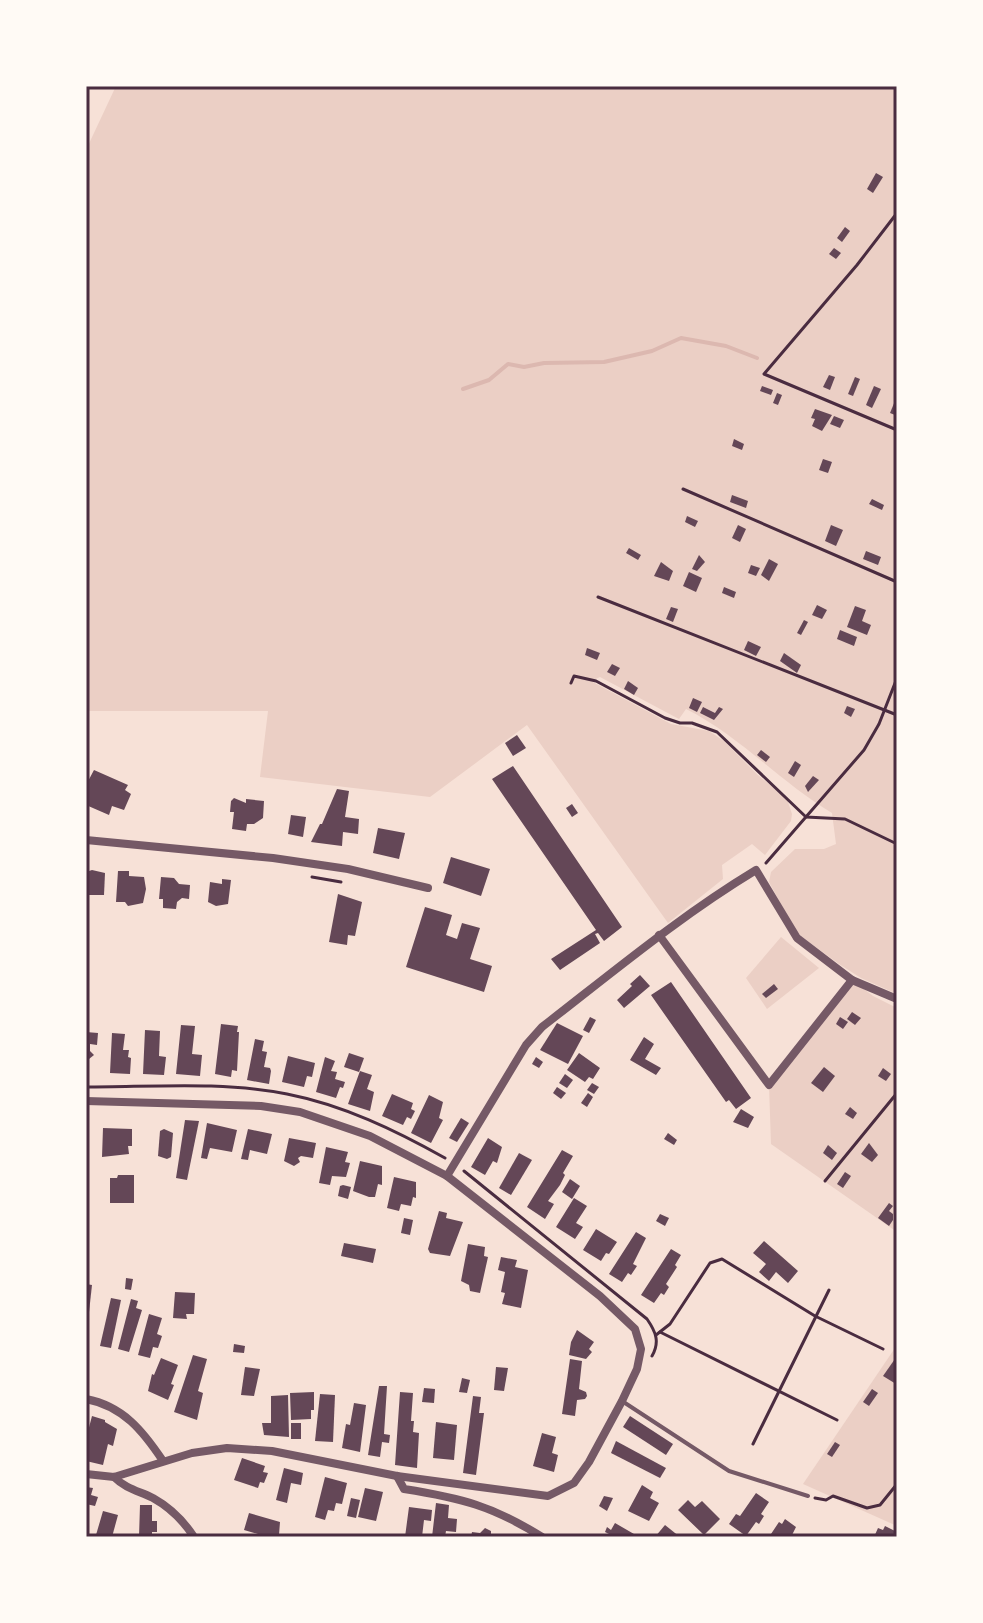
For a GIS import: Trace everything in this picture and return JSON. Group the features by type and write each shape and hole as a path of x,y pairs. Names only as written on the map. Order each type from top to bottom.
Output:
{"street":[{"path":"86,840 288,860 348,869 428,888"},
{"path":"447,1176 526,1045 542,1027 659,935 714,895 756,870 797,938 852,980 897,999"},
{"path":"659,935 769,1085 852,980"},
{"path":"86,1101 261,1106 300,1112 370,1136 447,1176 600,1296 635,1329 640,1341 640,1358 622,1401 582,1473 574,1483 558,1493 536,1496 397,1476 272,1451 227,1448 192,1453 114,1477 86,1474"},
{"path":"86,1399 106,1403 121,1412 148,1438 163,1461"},
{"path":"397,1476 404,1489 448,1496 486,1507 508,1516 542,1537"},
{"path":"114,1477 123,1486 152,1498 178,1515 194,1537"}],"lane":[{"path":"622,1401 729,1471 808,1496"}],"path":[{"path":"896,216 764,374 897,430"},
{"path":"683,489 897,582"},
{"path":"598,597 897,715"},
{"path":"571,683 574,676 596,681 665,718 717,732 806,817 845,819 897,844"},
{"path":"756,870 770,860 864,750 885,711 897,678"},
{"path":"86,1087 204,1087 287,1094 372,1121 455,1163 622,1297 658,1333 837,1420"},
{"path":"825,1181 897,1093"},
{"path":"652,1357 657,1347 658,1333 670,1324 710,1263 722,1259 815,1316 883,1349"},
{"path":"753,1444 829,1290"},
{"path":"808,1496 826,1500 833,1496 867,1508 880,1505 897,1484"}],"shaded area":[{"path":"116,86 897,86 897,994 861,978 802,937 769,882 771,872 795,849 824,849 836,844 832,813 706,720 686,709 679,719 600,677 591,681 671,724 709,731 724,741 787,799 792,814 791,821 765,855 752,844 722,865 723,879 668,923 527,725 430,797 260,777 268,711 86,711 86,150"},
{"path":"781,937 819,968 767,1009 746,978"},
{"path":"852,980 873,996 897,1008 897,1232 771,1144 769,1085"},
{"path":"897,1345 897,1526 803,1484"}],"building":[{"path":"876,173 883,177 873,193 867,189"},
{"path":"845,227 850,231 842,242 837,238"},
{"path":"834,248 841,253 836,259 829,254"},
{"path":"829,375 835,377 830,390 823,387"},
{"path":"855,377 860,379 853,396 848,394"},
{"path":"762,386 773,390 771,395 760,391"},
{"path":"874,386 881,389 872,408 866,405"},
{"path":"777,393 782,395 778,405 773,403"},
{"path":"897,396 897,412 895,415 890,413"},
{"path":"815,409 832,415 822,431 812,426"},
{"path":"834,416 844,420 840,428 830,424"},
{"path":"734,439 744,444 742,450 732,446"},
{"path":"823,459 832,462 828,473 819,470"},
{"path":"732,495 748,501 746,508 730,502"},
{"path":"872,499 884,505 882,510 869,504"},
{"path":"687,516 698,521 695,527 685,522"},
{"path":"738,525 746,529 740,542 732,538"},
{"path":"831,525 843,530 836,546 825,541"},
{"path":"629,548 641,555 638,560 626,553"},
{"path":"866,551 881,557 878,565 863,559"},
{"path":"699,555 705,562 697,571 692,569"},
{"path":"769,559 778,564 769,581 761,575"},
{"path":"661,562 673,571 669,581 654,576"},
{"path":"751,565 760,568 756,576 748,573"},
{"path":"689,572 702,578 696,592 683,586"},
{"path":"724,587 736,592 734,598 722,593"},
{"path":"817,605 827,610 822,619 812,615"},
{"path":"855,606 866,610 862,621 871,625 867,635 847,627"},
{"path":"671,607 678,609 673,622 666,619"},
{"path":"804,620 808,622 801,635 797,633"},
{"path":"840,630 857,637 854,646 837,639"},
{"path":"748,641 761,647 756,656 744,650"},
{"path":"587,648 600,653 597,660 585,655"},
{"path":"784,653 801,665 797,673 780,661"},
{"path":"612,664 620,668 615,676 607,672"},
{"path":"628,681 638,688 634,695 624,689"},
{"path":"693,698 702,702 697,712 689,708"},
{"path":"847,706 855,709 851,717 844,713"},
{"path":"703,707 715,713 719,707 723,709 714,720 700,713"},
{"path":"517,735 526,748 513,756 505,743"},
{"path":"761,750 770,757 766,762 757,755"},
{"path":"795,761 801,765 794,777 788,773"},
{"path":"513,766 622,927 604,941 598,933 595,934 600,943 560,970 551,959 596,930 492,779"},
{"path":"94,770 128,785 125,790 131,794 124,810 112,806 109,815 86,805 86,785"},
{"path":"813,776 819,780 808,792 805,786"},
{"path":"337,789 349,791 345,817 359,819 358,834 343,832 342,846 311,842 322,824"},
{"path":"234,798 246,803 246,799 264,801 263,818 254,824 247,824 246,831 232,829 234,812 230,812"},
{"path":"572,804 578,813 572,817 566,808"},
{"path":"291,815 306,817 303,837 288,834"},
{"path":"378,828 405,833 399,859 373,853"},
{"path":"451,857 490,869 481,896 443,883"},
{"path":"118,871 129,871 129,876 144,877 146,889 143,903 128,906 125,902 116,902"},
{"path":"86,872 105,873 104,895 86,895"},
{"path":"161,877 174,878 179,884 190,885 189,899 182,898 177,902 176,909 163,908 163,899 159,899"},
{"path":"222,879 231,880 228,904 216,906 208,902 210,882 222,884"},
{"path":"338,894 362,902 355,936 348,935 347,945 329,942"},
{"path":"425,907 452,915 446,935 457,939 462,923 480,928 470,959 492,966 484,992 406,967"},
{"path":"640,975 650,986 624,1008 617,1000"},
{"path":"671,982 751,1098 736,1109 729,1100 726,1102 651,995"},
{"path":"774,984 778,989 766,998 762,994"},
{"path":"852,1012 861,1018 855,1025 847,1019"},
{"path":"590,1017 596,1020 589,1033 583,1030"},
{"path":"840,1017 848,1022 843,1029 836,1024"},
{"path":"557,1023 583,1036 568,1064 540,1050"},
{"path":"221,1024 238,1026 237,1071 232,1070 231,1077 215,1074"},
{"path":"181,1025 195,1026 192,1054 202,1055 200,1076 176,1074"},
{"path":"145,1030 160,1031 159,1056 166,1057 164,1075 143,1074"},
{"path":"86,1032 98,1033 97,1045 90,1044 94,1055 89,1059 88,1072 86,1072"},
{"path":"112,1033 125,1034 123,1050 129,1050 130,1074 110,1073"},
{"path":"644,1037 654,1044 645,1059 661,1068 656,1075 630,1060"},
{"path":"255,1039 264,1041 262,1051 267,1052 264,1067 271,1071 269,1084 247,1080"},
{"path":"349,1053 364,1058 359,1072 344,1067"},
{"path":"579,1053 600,1068 593,1079 589,1077 585,1082 567,1070"},
{"path":"288,1056 315,1063 312,1077 307,1076 304,1087 282,1082"},
{"path":"325,1057 335,1061 331,1071 337,1072 335,1079 345,1082 336,1098 316,1092"},
{"path":"536,1057 543,1062 539,1068 532,1064"},
{"path":"824,1067 835,1076 823,1092 811,1083"},
{"path":"883,1068 891,1074 886,1081 878,1076"},
{"path":"360,1071 372,1075 367,1089 374,1092 370,1111 348,1104"},
{"path":"565,1074 573,1080 567,1088 559,1083"},
{"path":"592,1083 599,1087 594,1094 587,1090"},
{"path":"557,1087 566,1093 561,1099 553,1093"},
{"path":"588,1093 593,1097 587,1107 581,1103"},
{"path":"392,1094 413,1103 411,1109 415,1111 403,1125 382,1116"},
{"path":"429,1095 443,1102 439,1118 443,1120 431,1143 411,1133"},
{"path":"850,1107 857,1113 853,1119 845,1114"},
{"path":"741,1109 754,1117 748,1128 733,1122"},
{"path":"461,1118 469,1123 457,1142 449,1138"},
{"path":"185,1120 199,1121 187,1180 176,1178"},
{"path":"207,1123 237,1130 232,1152 210,1148 207,1159 201,1158"},
{"path":"103,1128 132,1129 129,1154 102,1157"},
{"path":"164,1129 173,1133 171,1157 167,1159 158,1156 160,1131"},
{"path":"248,1129 272,1134 267,1154 250,1150 248,1160 241,1159"},
{"path":"668,1133 677,1140 674,1145 664,1139"},
{"path":"289,1138 316,1143 313,1158 301,1156 298,1158 300,1162 294,1166 284,1161"},
{"path":"488,1138 502,1147 497,1163 493,1161 485,1175 471,1167"},
{"path":"869,1143 878,1155 872,1162 861,1154"},
{"path":"828,1145 837,1153 832,1160 823,1153"},
{"path":"326,1147 348,1152 345,1162 350,1163 346,1177 332,1176 330,1185 319,1183"},
{"path":"562,1150 573,1156 560,1185 548,1201 554,1204 545,1219 527,1207"},
{"path":"519,1153 532,1160 511,1195 499,1188"},
{"path":"360,1161 382,1166 382,1185 378,1184 375,1197 353,1191"},
{"path":"845,1172 851,1176 843,1188 837,1184"},
{"path":"118,1175 134,1175 134,1203 110,1203 110,1178 117,1178"},
{"path":"394,1177 416,1182 416,1198 413,1197 411,1206 401,1204 399,1211 387,1208"},
{"path":"570,1179 580,1186 572,1199 562,1192"},
{"path":"343,1185 351,1187 348,1199 338,1196"},
{"path":"574,1198 587,1206 576,1223 583,1227 575,1239 556,1227"},
{"path":"889,1203 893,1206 889,1211 893,1214 893,1220 889,1226 878,1218"},
{"path":"439,1211 447,1213 446,1218 463,1222 450,1256 430,1253 428,1249"},
{"path":"660,1214 669,1218 665,1226 656,1221"},
{"path":"404,1218 413,1220 410,1235 401,1233"},
{"path":"596,1229 617,1242 601,1261 583,1250"},
{"path":"636,1232 646,1238 633,1264 637,1266 622,1282 609,1274"},
{"path":"764,1241 798,1271 788,1283 776,1272 769,1281 759,1272 766,1264 753,1253"},
{"path":"344,1243 376,1249 373,1263 341,1256"},
{"path":"468,1244 485,1247 484,1256 488,1257 480,1293 470,1291 469,1285 461,1281"},
{"path":"671,1249 681,1255 666,1284 669,1287 654,1303 641,1295"},
{"path":"501,1257 517,1260 515,1267 528,1270 521,1308 502,1304 505,1272 498,1270"},
{"path":"126,1278 133,1279 131,1290 125,1289"},
{"path":"86,1284 92,1285 88,1321 86,1321"},
{"path":"175,1292 195,1293 194,1314 186,1314 187,1319 173,1318"},
{"path":"111,1298 121,1300 111,1348 100,1346"},
{"path":"131,1299 138,1301 136,1308 142,1310 129,1352 118,1349"},
{"path":"149,1314 162,1318 157,1334 162,1336 158,1348 153,1347 150,1358 138,1355"},
{"path":"577,1330 594,1342 589,1349 592,1352 586,1359 569,1355"},
{"path":"234,1344 245,1346 244,1353 233,1352"},
{"path":"193,1355 207,1359 198,1391 203,1393 197,1420 174,1412"},
{"path":"897,1356 897,1382 896,1384 883,1376"},
{"path":"161,1358 178,1365 168,1400 148,1391 152,1374"},
{"path":"570,1359 582,1361 579,1389 587,1396 577,1400 575,1416 562,1414"},
{"path":"245,1367 260,1369 254,1396 241,1395"},
{"path":"496,1367 508,1368 504,1391 494,1390"},
{"path":"462,1378 470,1380 467,1393 459,1392"},
{"path":"379,1386 387,1386 384,1434 390,1435 389,1443 382,1442 380,1457 368,1455"},
{"path":"424,1388 435,1389 434,1403 422,1402"},
{"path":"872,1389 878,1393 869,1406 863,1402"},
{"path":"314,1392 311,1419 291,1420 290,1393"},
{"path":"400,1392 413,1393 411,1421 414,1421 413,1432 419,1433 417,1468 395,1465"},
{"path":"320,1394 335,1395 333,1442 315,1441"},
{"path":"288,1395 289,1437 264,1435 262,1423 271,1423 271,1396"},
{"path":"473,1396 481,1397 479,1413 484,1413 476,1475 463,1473"},
{"path":"354,1403 366,1405 360,1452 342,1448"},
{"path":"92,1416 105,1420 117,1429 113,1446 108,1444 103,1465 86,1461 86,1439"},
{"path":"630,1416 673,1444 666,1455 623,1427"},
{"path":"436,1422 457,1425 454,1460 433,1458"},
{"path":"291,1423 301,1423 301,1439 291,1439"},
{"path":"542,1433 556,1437 552,1453 558,1455 554,1472 533,1466"},
{"path":"616,1441 666,1468 660,1478 611,1453"},
{"path":"835,1442 840,1445 832,1457 827,1454"},
{"path":"242,1458 265,1466 263,1472 268,1473 258,1488 234,1480"},
{"path":"284,1468 303,1473 301,1485 291,1483 287,1503 276,1500"},
{"path":"325,1477 347,1483 342,1504 336,1503 334,1511 328,1510 325,1520 315,1517"},
{"path":"642,1485 653,1492 650,1498 659,1503 649,1521 628,1511"},
{"path":"86,1487 93,1488 91,1495 98,1497 95,1506 86,1504"},
{"path":"365,1488 383,1492 376,1521 358,1517"},
{"path":"756,1493 769,1502 759,1524 756,1522 746,1536 729,1524 736,1514 740,1516"},
{"path":"604,1496 613,1498 607,1511 599,1506"},
{"path":"351,1498 360,1500 356,1518 347,1516"},
{"path":"688,1500 695,1507 702,1501 720,1519 704,1535 678,1510"},
{"path":"436,1503 449,1505 448,1518 457,1519 456,1532 446,1531 445,1537 432,1537"},
{"path":"140,1505 152,1505 152,1521 157,1521 157,1532 152,1532 152,1537 139,1537"},
{"path":"409,1507 432,1510 431,1521 424,1520 422,1537 405,1537"},
{"path":"103,1511 118,1515 112,1537 96,1535"},
{"path":"249,1513 280,1522 279,1535 257,1537 258,1534 244,1530"},
{"path":"785,1519 796,1527 791,1537 769,1537 779,1522 782,1524"},
{"path":"615,1523 634,1534 632,1537 607,1537 607,1527 611,1530"},
{"path":"665,1525 680,1537 655,1537"},
{"path":"885,1526 897,1532 897,1537 874,1537 878,1528 883,1530"},
{"path":"485,1528 491,1531 491,1537 471,1537 472,1532 480,1533"}],"waterway":[{"path":"463,389 489,380 508,364 524,367 544,363 604,362 652,351 681,338 726,346 757,358"}]}
